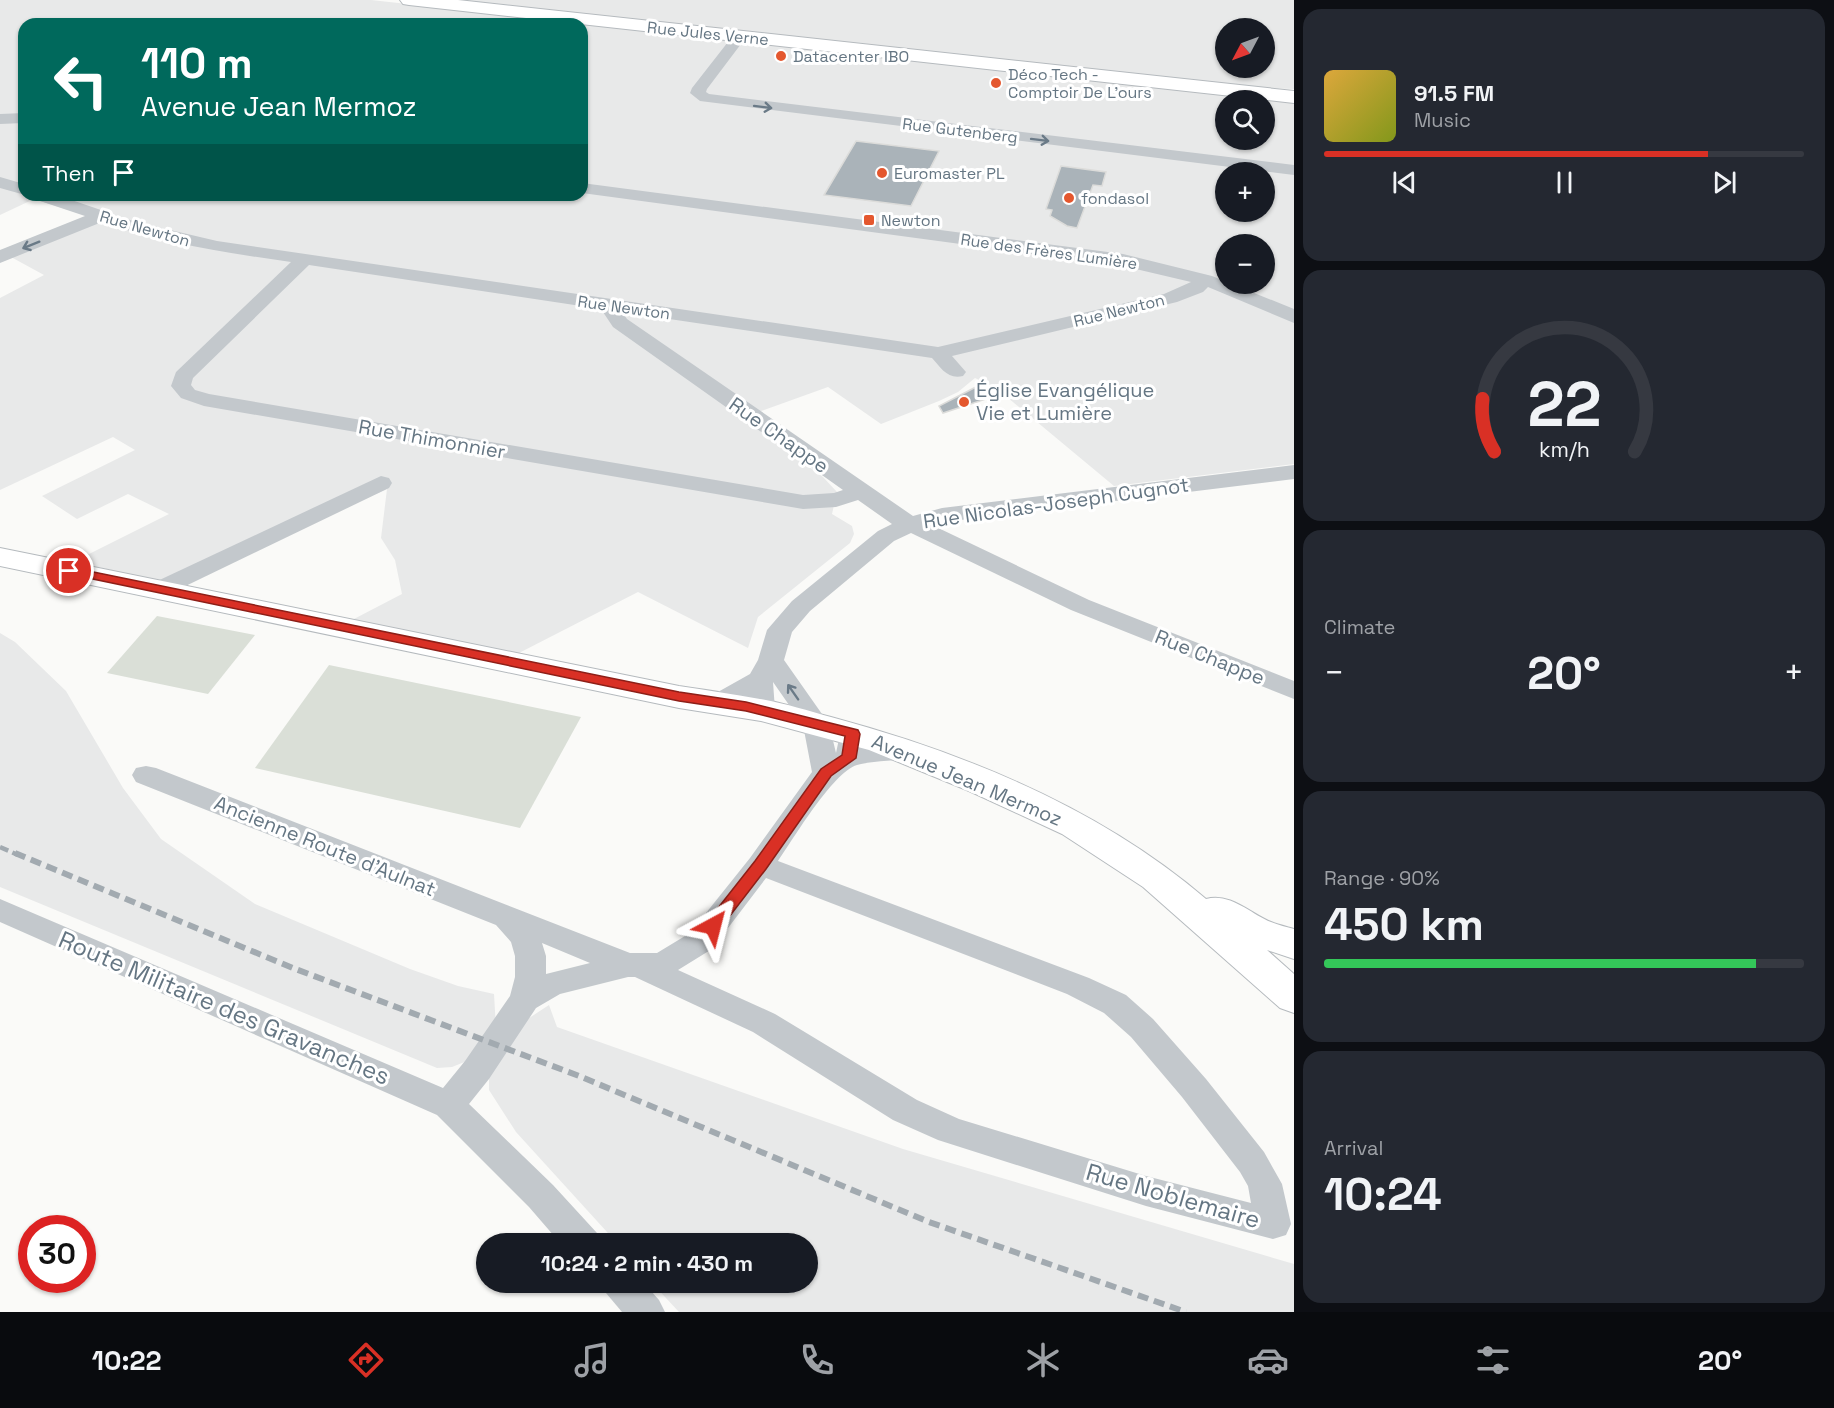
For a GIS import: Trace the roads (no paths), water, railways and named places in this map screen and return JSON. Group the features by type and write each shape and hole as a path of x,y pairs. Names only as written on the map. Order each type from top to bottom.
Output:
{"main road":[{"name":"Rue Jules Verne","path":"409,0 574,18"},
{"name":"Rue Jules Verne","path":"588,19 1294,97"},
{"name":"Avenue Jean Mermoz","path":"0,557 718,703 764,683 816,724 842,755 903,751 982,782 1075,825 1156,877 1291,987"},
{"path":"1156,877 1258,933 1294,944"}],"street":[{"name":"Rue Gutenberg","path":"740,36 700,88 698,93 705,98 1294,170"},
{"path":"0,119 18,118"},
{"path":"0,182 18,188"},
{"name":"Rue des Frères Lumière","path":"588,189 1123,260 1205,280 1245,294 1294,317"},
{"name":"Rue Newton","path":"58,201 182,239 304,260 938,353 1170,298 1196,288 1205,280"},
{"path":"0,257 102,216"},
{"name":"Rue Thimonnier","path":"304,260 183,376 181,386 188,394 204,400 803,502 836,500 861,492"},
{"name":"Rue Chappe","path":"608,305 620,323 896,517 1080,605 1294,690"},
{"path":"938,353 956,372"},
{"name":"Rue Nicolas-Joseph Cugnot","path":"764,683 780,630 801,606 886,536 911,524 942,515 1294,472"},
{"path":"160,589 381,483"},
{"path":"962,549 954,538 956,527 967,512"},
{"path":"574,1233 541,1196 448,1105 477,1070 521,1005 550,985 635,966 662,965 681,956 701,941 760,865 842,755 816,724 764,683"},
{"name":"Ancienne Route d'Aulnat","path":"146,775 504,917 635,966"},
{"name":"Rue Noblemaire","path":"635,966 764,1023 905,1110 950,1130 1146,1191 1273,1224 1265,1184 1252,1162 1194,1088 1142,1028 1115,1004 1078,986 760,865"},
{"name":"Route Militaire des Gravanches","path":"0,910 448,1105"},
{"name":"Ancienne Route d'Aulnat","path":"504,917 520,929 529,943 532,963 531,983 521,1005"},
{"path":"630,1293 646,1312"}],"railway":[{"path":"0,847 18,855"},
{"path":"15,853 293,968 579,1076 929,1222 1186,1312"}],"place":[{"name":"Datacenter IBO","path":"781,56"},
{"name":"Déco Tech - Comptoir De L'ours","path":"996,83"},
{"name":"Euromaster PL","path":"882,173"},
{"name":"fondasol","path":"1069,198"},
{"name":"Newton","path":"869,220"},
{"name":"Église Evangélique Vie et Lumière","path":"964,402"}]}
